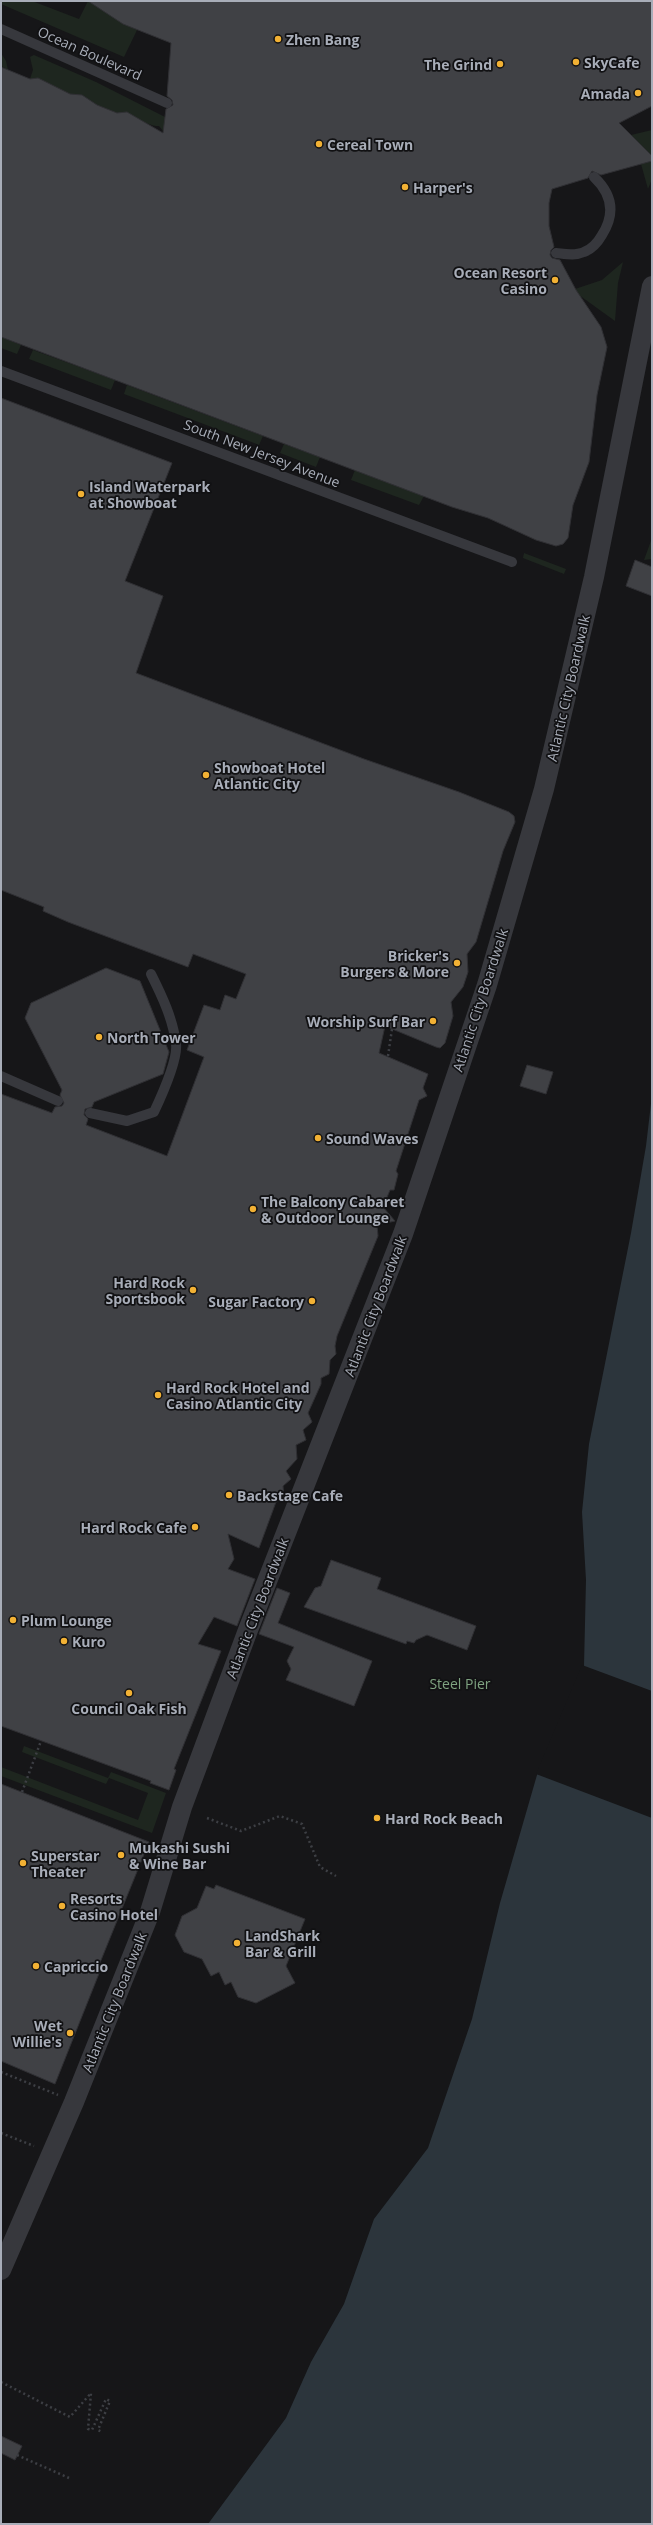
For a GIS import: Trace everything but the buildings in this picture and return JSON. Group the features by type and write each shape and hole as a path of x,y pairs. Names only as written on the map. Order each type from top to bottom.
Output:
{"street":[{"name":"Atlantic City Boardwalk","path":"1,2270 74,2102 150,1912 182,1807 248,1630 403,1234 487,985 544,789 594,577 652,286"}],"lane":[{"name":"Ocean Boulevard","path":"1,29 167,103"},
{"path":"556,252 572,254 584,252 594,245 607,226 612,213 610,198 594,177"},
{"name":"South New Jersey Avenue","path":"1,371 512,562"},
{"path":"90,1113 127,1121 154,1112 165,1089 176,1046 166,1004 151,974"},
{"path":"1,1076 58,1101"}],"path":[{"path":"388,1056 392,1029"},
{"path":"22,1792 41,1741"},
{"path":"206,1818 241,1831 280,1816 302,1824 320,1867 336,1876"},
{"path":"1,2072 74,2102"},
{"path":"1,2133 51,2153"},
{"path":"1,2382 70,2416 91,2393 88,2429 92,2430 106,2399 110,2401 98,2430 102,2432"},
{"path":"17,2455 69,2478"}],"shaded area":[{"path":"1,1 32,1 79,19 88,1 137,30 124,57 1,4"},
{"path":"1,53 6,61 8,70 1,66"},
{"path":"34,55 96,82 165,117 164,132 159,126 142,121 127,113 117,113 97,105 82,95 70,94 38,78 30,79 33,70 30,57"},
{"path":"652,130 652,156 631,135"},
{"path":"652,161 652,179 648,189 641,164"},
{"path":"623,262 618,283 615,321 579,295 575,289 602,280"},
{"path":"1,337 21,345 17,354 1,348"},
{"path":"33,350 115,380 111,390 29,359"},
{"path":"127,385 263,436 259,445 124,394"},
{"path":"284,444 320,457 316,467 280,453"},
{"path":"355,470 424,496 419,505 351,480"},
{"path":"652,538 652,559 644,560"},
{"path":"524,553 566,569 564,574 523,558"},
{"path":"652,1095 652,2524 208,2524 286,2418 311,2362 344,2304 374,2219 428,2148 472,2019 500,1903 537,1775 584,1666 586,1580 582,1512 589,1444 631,1233 646,1146"},
{"path":"24,1746 108,1778 111,1772 166,1793 152,1833 1,1776 1,1767 138,1820 148,1793 109,1778 106,1784 22,1752"}],"pier":[{"path":"582,1665 652,1691 652,1818 536,1774"}],"place":[{"name":"Zhen Bang","path":"278,39"},
{"name":"SkyCafe","path":"576,62"},
{"name":"The Grind","path":"500,64"},
{"name":"Amada","path":"638,93"},
{"name":"Cereal Town","path":"319,144"},
{"name":"Harper's","path":"405,187"},
{"name":"Ocean Resort Casino","path":"555,280"},
{"name":"Island Waterpark at Showboat","path":"81,494"},
{"name":"Showboat Hotel Atlantic City","path":"206,775"},
{"name":"Bricker's Burgers & More","path":"457,963"},
{"name":"Worship Surf Bar","path":"433,1021"},
{"name":"North Tower","path":"99,1037"},
{"name":"Sound Waves","path":"318,1138"},
{"name":"The Balcony Cabaret & Outdoor Lounge","path":"253,1209"},
{"name":"Hard Rock Sportsbook","path":"193,1290"},
{"name":"Sugar Factory","path":"312,1301"},
{"name":"Hard Rock Hotel and Casino Atlantic City","path":"158,1395"},
{"name":"Backstage Cafe","path":"229,1495"},
{"name":"Hard Rock Cafe","path":"195,1527"},
{"name":"Plum Lounge","path":"13,1620"},
{"name":"Kuro","path":"64,1641"},
{"name":"Council Oak Fish","path":"129,1693"},
{"name":"Hard Rock Beach","path":"377,1818"},
{"name":"Mukashi Sushi & Wine Bar","path":"121,1855"},
{"name":"Superstar Theater","path":"23,1863"},
{"name":"Resorts Casino Hotel","path":"62,1906"},
{"name":"LandShark Bar & Grill","path":"237,1943"},
{"name":"Capriccio","path":"36,1966"},
{"name":"Wet Willie's","path":"70,2033"}],"park label":[{"name":"Steel Pier","path":"460,1683"}]}
